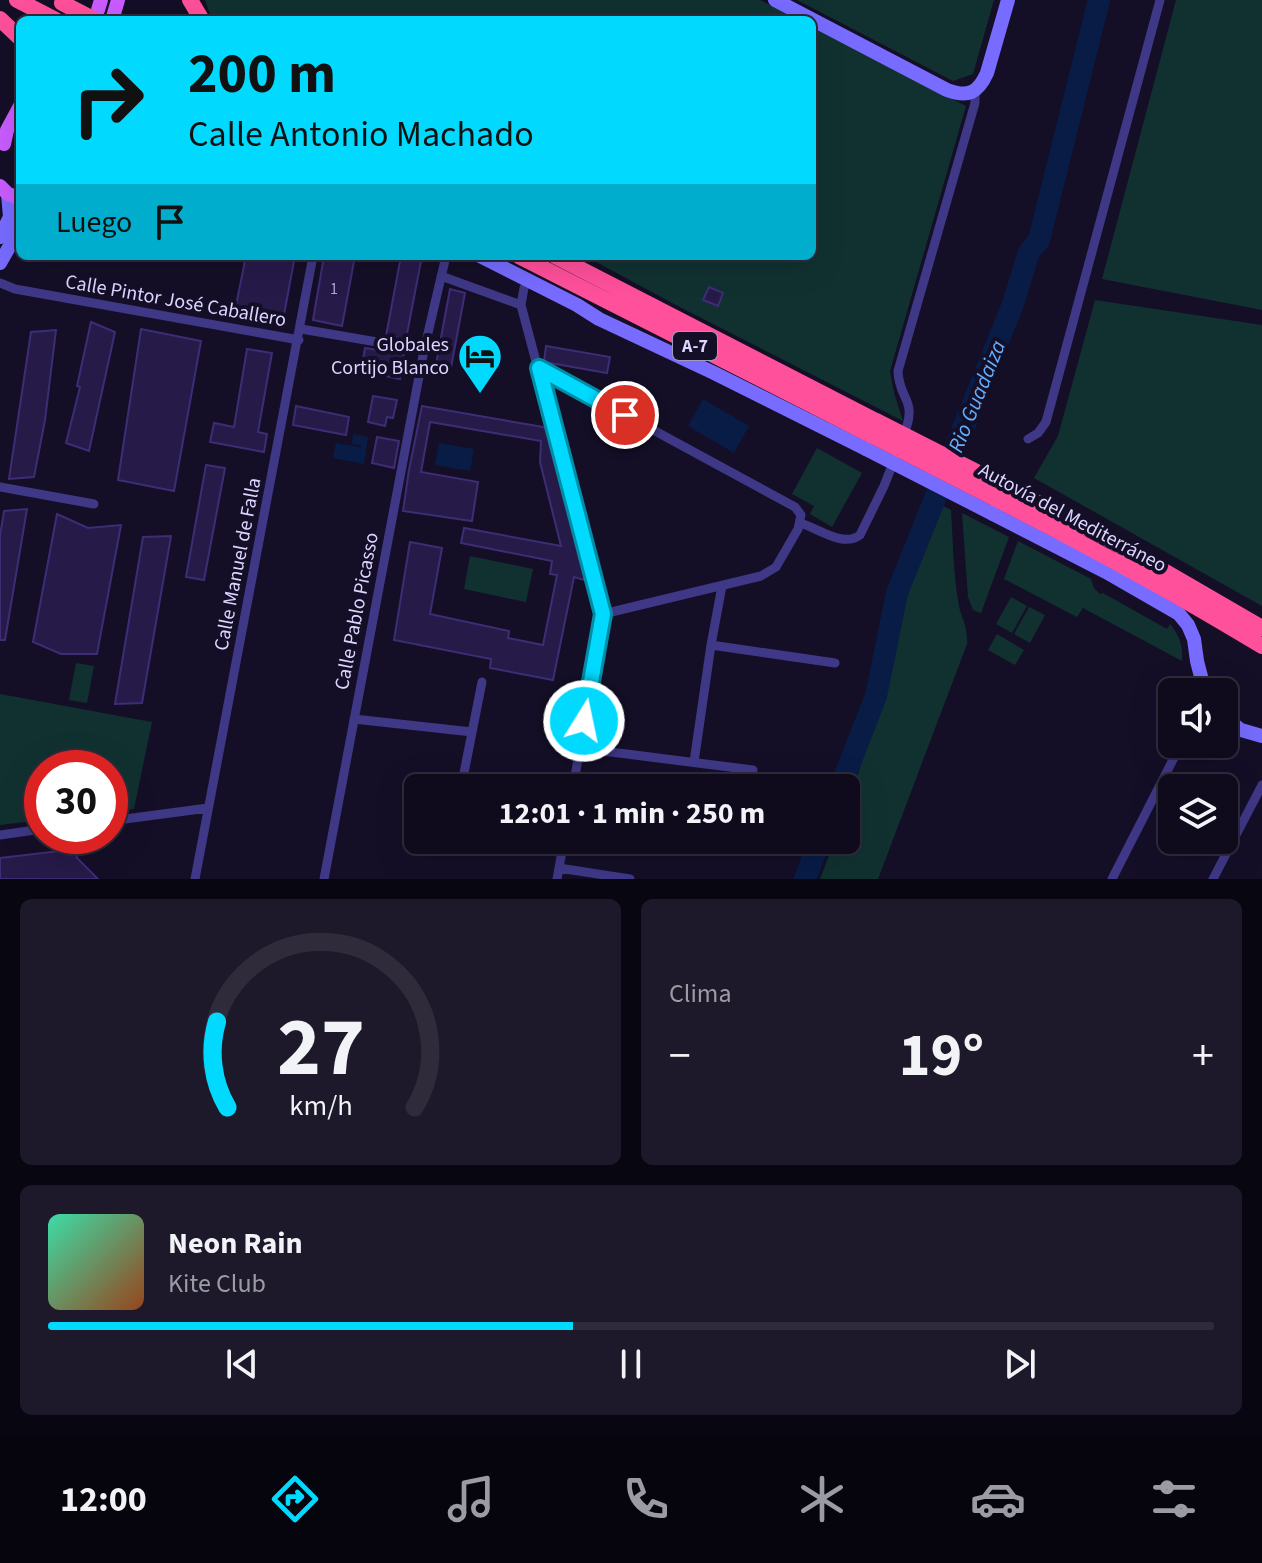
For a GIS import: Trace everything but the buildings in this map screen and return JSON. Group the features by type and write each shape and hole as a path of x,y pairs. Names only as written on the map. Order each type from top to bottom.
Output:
{"highway":[{"path":"17,0 49,16"},
{"path":"59,1 98,10"},
{"path":"0,19 16,34"},
{"name":"Autovía del Mediterráneo","path":"527,260 1093,548 1262,646"},
{"name":"Autovía del Mediterráneo","path":"562,260 871,435"},
{"name":"Autovía del Mediterráneo","path":"996,499 1105,537 1262,628"}],"main road":[{"path":"1,146 16,113"}],"street":[{"path":"775,0 806,16"},
{"path":"816,21 947,90 966,94 983,83 1008,0"},
{"path":"1028,439 1038,433 1046,422 1160,0"},
{"path":"0,27 16,44"},
{"path":"800,523 844,540 852,540 860,535 884,486 910,421 909,402 898,371 975,103 975,91"},
{"path":"0,237 10,217 9,192"},
{"path":"0,263 16,235"},
{"name":"Calle Manuel de Falla","path":"195,879 312,260"},
{"name":"Calle Pablo Picasso","path":"324,879 424,350 445,260"},
{"path":"488,260 599,319 714,373 871,435 996,499 1106,572 1179,614 1194,639 1201,678"},
{"path":"441,276 521,305"},
{"path":"528,280 521,305 603,614 575,774"},
{"name":"Calle Pintor José Caballero","path":"0,283 15,289 299,340"},
{"path":"301,329 424,350"},
{"path":"539,368 795,507 801,515 800,523 776,567 761,576 603,614"},
{"path":"0,487 94,504"},
{"path":"694,762 722,586"},
{"path":"711,645 835,663"},
{"path":"464,774 482,682"},
{"path":"354,719 472,732"},
{"path":"1238,728 1262,736"},
{"path":"579,748 753,770"},
{"path":"1238,831 1262,785"},
{"path":"1112,879 1158,790"},
{"path":"128,819 208,808"},
{"path":"0,835 24,832"},
{"path":"557,879 562,854"},
{"path":"1213,879 1226,854"},
{"path":"559,868 630,879"}],"green space":[{"path":"205,0 760,0 791,16 212,16"},
{"path":"797,0 994,0 973,74 953,81"},
{"path":"1176,0 1262,0 1262,310 1102,279"},
{"path":"816,29 966,106 890,371 903,421 592,260 816,260"},
{"path":"1095,300 1262,325 1262,606 1034,478 1058,436"},
{"path":"817,448 862,473 832,527 810,514 814,506 792,494"},
{"path":"939,504 951,510 956,589 967,644 878,879 820,879 830,854 860,854 858,774 879,709 891,639 907,581"},
{"path":"962,513 1009,537 981,613 973,610 968,597"},
{"path":"1018,541 1091,579 1100,594 1167,629 1170,624 1180,641 1182,661 1083,608 1077,617 1004,579"},
{"path":"470,556 533,569 526,602 464,589"},
{"path":"1011,597 1027,606 1012,633 996,624"},
{"path":"1029,607 1045,615 1030,643 1014,634"},
{"path":"997,634 1024,650 1015,665 988,650"},
{"path":"76,663 94,666 87,703 69,700"},
{"path":"0,694 152,722 134,809 128,810 128,750 24,750 24,822 0,825"}],"water":[{"path":"703,399 749,426 734,453 688,426"},
{"path":"353,434 368,437 364,464 333,458 336,443 361,447 352,444"},
{"path":"439,443 474,449 470,471 435,465"}],"waterway":[{"name":"Rio Guadaiza","path":"845,774 876,696 897,593 1013,304 1029,252 1039,240 1099,0"},
{"name":"Rio Guadaiza","path":"805,879 815,854"}],"place":[{"name":"Globales Cortijo Blanco","path":"480,395"}],"route":[{"path":"584,721 603,614 539,368 625,415"}]}
